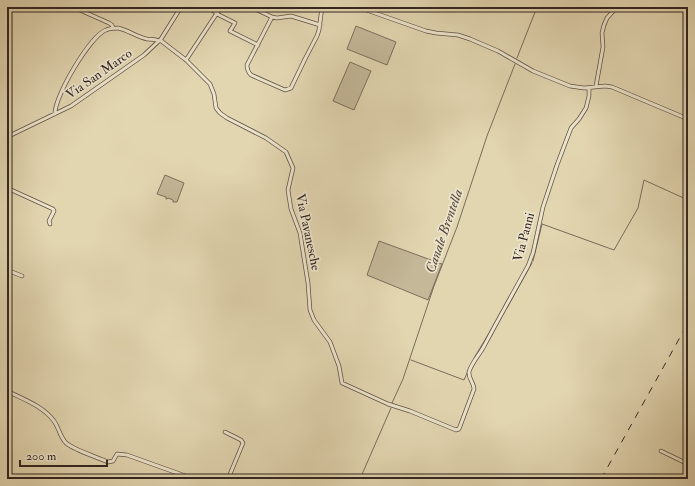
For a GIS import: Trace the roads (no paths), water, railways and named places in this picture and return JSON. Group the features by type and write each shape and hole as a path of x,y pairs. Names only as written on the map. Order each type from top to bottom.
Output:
{"street":[{"path":"73,7 109,23 113,28"},
{"name":"Via San Marco","path":"8,136 74,104 144,55 159,40 181,7"},
{"path":"207,7 235,23 230,31 258,45"},
{"path":"186,60 222,7"},
{"path":"252,7 272,17 277,18 291,16 320,25"},
{"path":"272,17 247,65 248,73 287,90 291,88 317,36 322,7"},
{"path":"358,7 426,31 464,37 498,51 533,71 570,86 589,88 605,86 620,90 688,118"},
{"path":"596,86 603,47 602,33 604,25 607,18 617,7"},
{"path":"55,114 55,109 69,77 90,43 104,30 119,28 143,38 159,40"},
{"name":"Via Pavanesche","path":"159,40 186,60 210,84 214,94 216,108 220,113 266,138 286,152 293,168 288,190 291,209 300,234 308,283 310,310 314,320 330,342 339,366 342,383 388,404 458,430"},
{"name":"Via Panni","path":"458,430 474,389 474,384 469,375 470,370 482,351 528,266 533,253 543,206 557,165 571,128 586,108 589,88"},
{"path":"7,188 54,209 49,221 50,224"},
{"path":"7,270 22,276"},
{"path":"7,391 41,409 48,415 54,422 64,442 71,446 108,462 113,461 117,454 127,455 194,479"},
{"path":"226,432 241,440 243,443 228,479"},
{"path":"661,451 688,464"}],"waterway":[{"name":"Canale Brentella","path":"517,58 537,7"},
{"name":"Canale Brentella","path":"392,403 403,379 434,286 457,227 487,136 515,64"},
{"path":"533,261 542,224 614,250 638,208 644,180 688,200"},
{"path":"507,308 532,263"},
{"path":"474,358 491,330"},
{"path":"411,360 464,380 468,371"},
{"name":"Canale Brentella","path":"360,479 391,408"}],"railway":[{"path":"601,479 688,323"}]}
